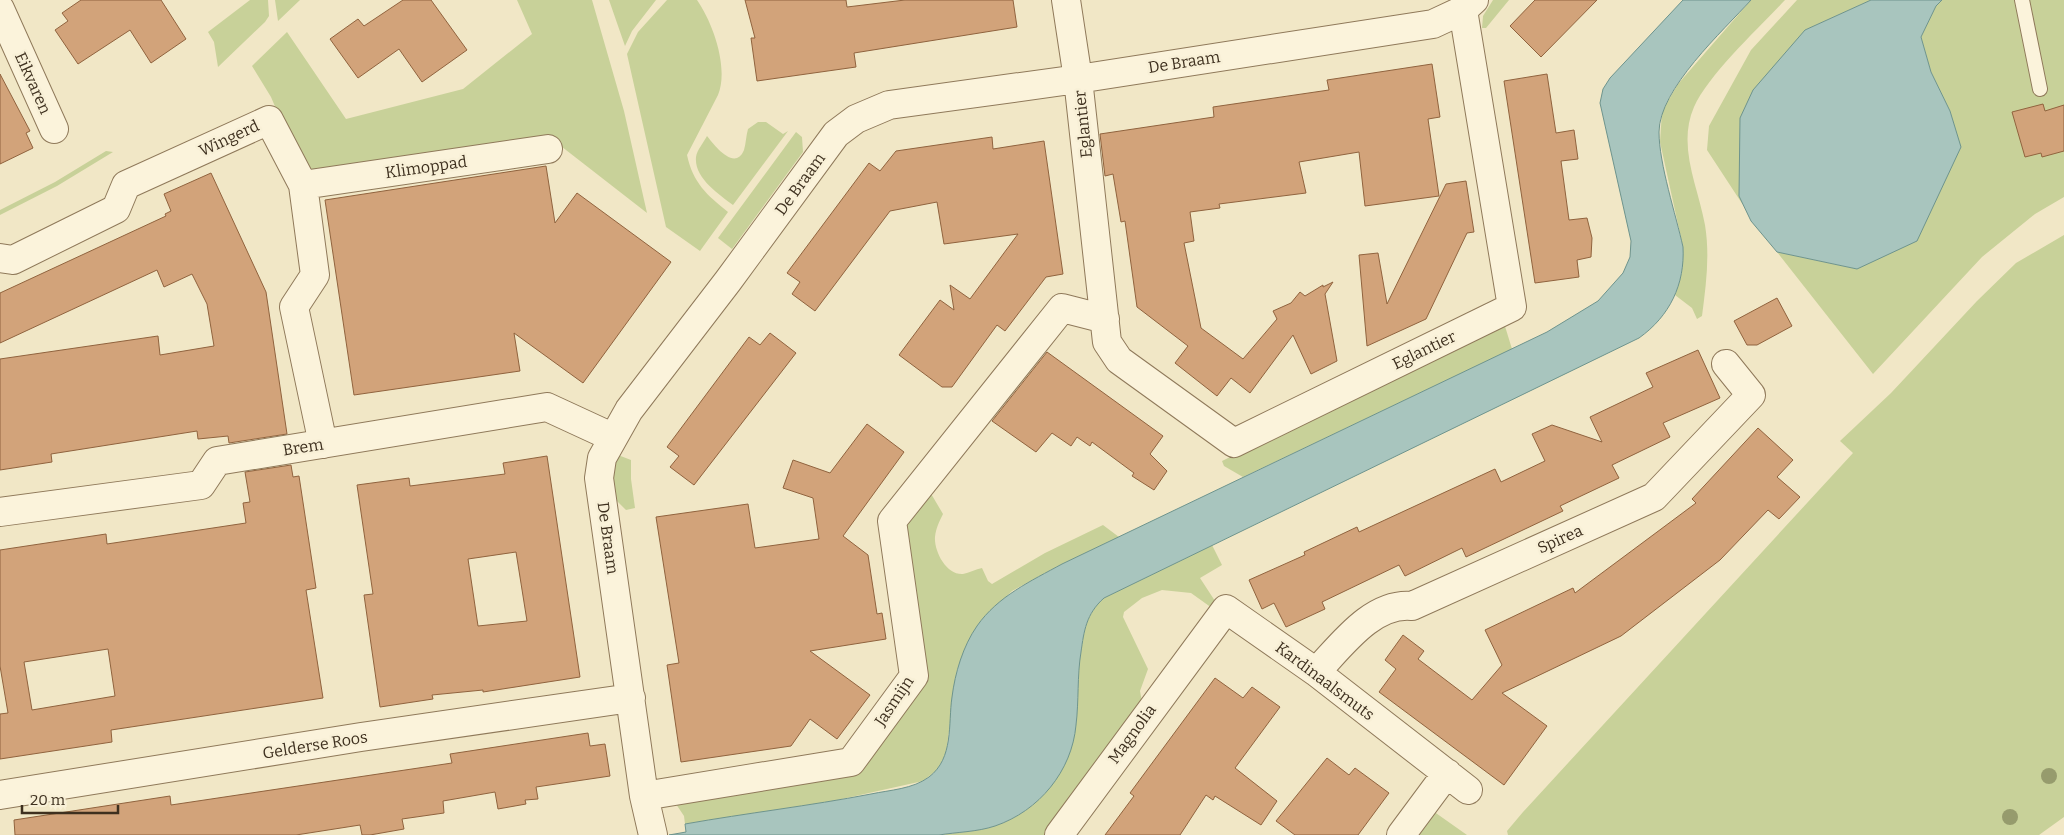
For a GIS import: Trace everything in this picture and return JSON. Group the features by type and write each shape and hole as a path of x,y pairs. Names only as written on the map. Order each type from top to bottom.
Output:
{"street":[{"path":"0,9 15,0"},
{"name":"Eglantier","path":"1066,0 1078,79 1107,342 1118,360 1234,443 1512,307 1468,5"},
{"name":"De Braam","path":"649,817 600,478 602,458 612,437 629,410 728,281 836,134 856,119 889,105 1078,79 1433,24 1468,5"},
{"name":"Eikvaren","path":"0,9 54,129"},
{"name":"Wingerd","path":"0,258 13,260 116,209 126,185 269,120 304,185 315,275 294,307 323,444"},
{"name":"Klimoppad","path":"304,185 548,149"},
{"name":"Jasmijn","path":"649,817 851,762 914,676 892,521 1062,308 1105,318"},
{"name":"Spirea","path":"1316,672 1369,618 1398,604 1412,606 1654,497 1751,395 1726,364"},
{"name":"Brem","path":"0,512 201,485 217,461 547,408 612,437"},
{"name":"Kardinaalsmuts","path":"1206,633 1226,608 1316,672 1468,790"},
{"name":"Magnolia","path":"1059,835 1206,633"},
{"name":"Gelderse Roos","path":"0,795 361,737 631,698"},
{"path":"1401,835 1447,773"}],"lane":[{"path":"2022,0 2040,89"}],"green space":[{"path":"250,0 268,0 269,16 218,67 214,42 208,32"},
{"path":"275,0 300,0 278,21"},
{"path":"517,0 592,0 624,111 647,213 548,136 316,172 301,168 271,97 252,66 287,32 346,119 463,89 532,34"},
{"path":"609,0 656,0 632,31 625,46"},
{"path":"667,0 697,0 714,33 722,72 718,95 687,155 693,173 702,188 728,212 700,251 666,227 627,54 638,32"},
{"path":"1493,0 1509,0 1486,28 1482,28 1483,16"},
{"path":"1751,0 1785,0 1711,80 1694,107 1689,122 1688,151 1690,166 1702,210 1707,248 1702,316 1697,319 1692,308 1675,295 1682,272 1683,247 1660,142 1662,111 1678,84"},
{"path":"1797,0 1871,0 1805,30 1739,196 1743,205 1707,150 1709,126 1751,50"},
{"path":"1942,0 2064,0 2064,197 2035,214 1982,257 1873,374 1777,252 1857,269 1960,147 1950,111 1931,72 1921,37 1936,6"},
{"path":"758,122 766,122 783,134 788,131 733,205 703,179 696,165 696,157 707,136 725,155 730,158 740,156 744,150 748,129"},
{"path":"796,132 802,137 803,152 732,249 718,238"},
{"path":"106,151 113,152 57,186 0,215 0,210 55,182"},
{"path":"2064,235 2064,817 2039,835 1508,835 1507,831 1523,812 1853,453 1840,441 1891,393 1977,301 2016,263"},
{"path":"1504,323 1512,349 1243,477 1224,466 1222,461"},
{"path":"618,455 631,460 631,479 635,508 626,510 615,499 613,470"},
{"path":"930,492 943,514 935,537 935,543 942,561 951,571 957,573 963,574 982,568 988,581 992,584 1045,553 1103,525 1119,537 1062,564 1012,591 977,626 966,646 957,670 946,754 937,770 923,781 833,801 685,824 684,816 676,804 688,799 859,773 928,679 904,526"},
{"path":"1212,545 1222,565 1200,578 1216,603 1212,608 1191,593 1162,590 1142,598 1124,612 1123,617 1148,669 1140,691 1142,702 1045,835 939,835 974,831 995,826 1011,819 1039,800 1060,773 1073,742 1077,716 1082,644 1087,623 1093,610 1104,598"},
{"path":"1433,811 1467,835 1416,835"}],"water":[{"path":"1683,0 1751,0 1710,44 1681,80 1669,98 1662,115 1659,132 1662,159 1683,247 1683,261 1678,286 1673,298 1659,320 1650,329 1639,338 1104,598 1093,610 1085,630 1078,679 1076,725 1068,758 1060,773 1039,800 1011,819 981,830 939,835 669,835 686,832 685,824 893,790 909,787 923,781 937,769 943,760 948,740 953,688 960,660 968,642 985,615 1016,590 1062,564 1547,332 1598,301 1623,273 1630,257 1631,241 1600,103 1603,89 1610,78"},
{"path":"1871,0 1942,0 1936,6 1921,37 1931,72 1950,111 1961,147 1917,241 1857,269 1777,252 1751,221 1739,196 1740,118 1753,90 1805,30"}],"building":[{"path":"81,0 161,0 186,39 151,63 130,30 78,64 55,30 68,21 62,13"},
{"path":"403,0 431,0 467,50 422,82 399,49 358,78 330,39 358,19 364,26"},
{"path":"745,0 846,0 847,7 905,0 1013,0 1017,27 854,53 856,67 757,81 751,38 755,38"},
{"path":"1535,0 1597,0 1541,57 1510,26"},
{"path":"1432,64 1440,117 1428,119 1439,196 1365,206 1359,152 1299,162 1306,193 1219,204 1220,208 1190,212 1194,241 1184,243 1201,328 1243,359 1277,319 1273,311 1291,303 1300,292 1305,296 1323,285 1323,287 1333,282 1325,294 1337,361 1311,374 1293,335 1250,393 1231,378 1217,396 1175,363 1188,346 1137,307 1125,221 1121,222 1113,174 1105,176 1100,134 1214,117 1213,107 1329,90 1327,80"},
{"path":"0,74 30,131 26,133 33,148 0,164"},
{"path":"1547,74 1556,133 1574,130 1578,159 1561,161 1569,220 1587,218 1592,238 1591,257 1577,260 1579,277 1535,283 1504,81"},
{"path":"2043,104 2045,111 2064,105 2064,151 2042,157 2041,153 2025,157 2012,112"},
{"path":"992,137 993,149 1044,141 1063,274 1046,277 1005,331 997,325 952,387 942,387 899,355 940,300 954,310 950,285 970,299 1018,234 944,244 937,202 890,211 815,311 792,294 800,282 787,273 869,163 880,171 896,151"},
{"path":"546,166 555,223 577,193 671,262 583,383 514,333 520,371 354,395 325,200"},
{"path":"211,173 266,292 287,434 229,443 228,436 198,439 197,431 51,454 52,462 0,470 0,359 158,336 160,355 214,346 207,304 192,274 164,287 157,270 0,343 0,293 166,216 165,214 171,211 164,194"},
{"path":"1466,181 1474,232 1467,233 1426,319 1367,346 1359,255 1378,253 1387,304 1446,184"},
{"path":"1777,298 1792,326 1757,345 1747,345 1734,321"},
{"path":"770,333 796,353 694,485 670,467 679,456 667,447 749,337 760,345"},
{"path":"1698,350 1720,398 1663,423 1670,437 1612,465 1619,478 1560,506 1563,511 1466,557 1462,548 1405,576 1399,565 1322,602 1325,609 1286,627 1274,603 1262,609 1249,580 1305,555 1304,552 1357,527 1359,532 1495,469 1501,482 1545,461 1532,434 1552,425 1602,442 1590,417 1653,387 1646,373"},
{"path":"1047,352 1163,436 1150,454 1167,471 1154,490 1132,476 1134,473 1092,442 1090,446 1077,437 1071,446 1052,433 1036,452 992,421"},
{"path":"867,424 904,452 843,536 868,555 877,614 882,613 886,639 810,651 870,695 837,739 810,719 791,746 681,762 667,665 679,663 656,517 748,504 755,548 819,539 813,498 783,488 793,460 830,473"},
{"path":"1758,428 1793,460 1777,477 1800,497 1779,519 1768,510 1720,560 1621,636 1502,693 1547,726 1504,785 1379,692 1396,669 1385,660 1403,635 1424,651 1418,659 1472,700 1502,665 1485,630 1573,588 1575,593 1696,503 1692,499"},
{"path":"547,456 580,677 483,692 483,690 432,695 433,699 380,707 364,595 373,594 357,485 409,478 410,486 505,474 503,463","holes":["516,552 527,621 478,626 468,559"]},
{"path":"291,465 293,477 299,476 316,588 306,590 323,698 111,730 112,742 0,759 0,714 8,713 0,666 0,550 106,534 107,544 246,523 243,503 250,502 245,472","holes":["108,649 115,696 32,710 24,662"]},
{"path":"1215,678 1243,698 1252,687 1280,707 1235,768 1277,801 1261,825 1215,796 1213,800 1206,795 1180,835 1105,835 1134,796 1130,793"},
{"path":"588,733 590,746 605,744 610,776 536,787 538,799 525,800 526,804 498,809 495,792 443,801 444,813 402,819 404,829 370,835 362,835 360,825 296,835 15,835 14,820 170,796 171,805 452,763 450,754"},
{"path":"1327,758 1349,775 1355,768 1389,793 1358,835 1295,835 1276,821"}]}
